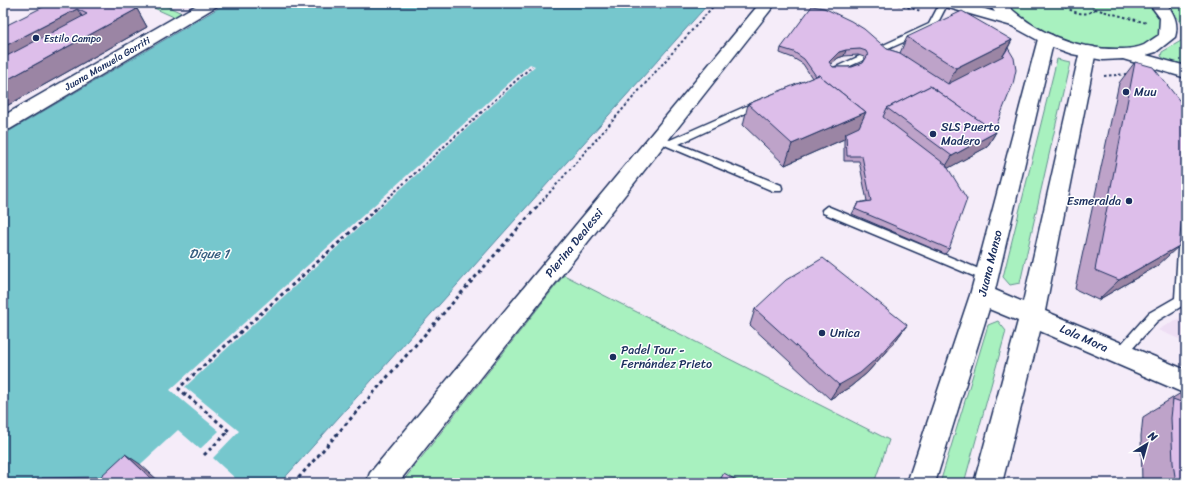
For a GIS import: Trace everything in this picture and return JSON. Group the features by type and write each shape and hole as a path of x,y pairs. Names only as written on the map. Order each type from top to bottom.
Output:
{"street":[{"name":"Juana Manuela Gorriti","path":"3,124 211,3"},
{"name":"Pierina Dealessi","path":"380,483 664,141 768,3"},
{"path":"948,3 1015,22 1046,39 1088,51 1124,54 1152,48 1167,37 1170,29 1166,15 1157,3"},
{"path":"996,3 1015,22"},
{"name":"Juana Manso","path":"921,483 984,286 1046,39"},
{"path":"988,483 1032,315 1088,51"},
{"path":"1124,54 1147,66 1186,72"},
{"name":"Lola Mora","path":"984,286 1032,315 1186,382"}],"lane":[{"path":"815,78 932,26 944,3"},
{"path":"664,141 772,97"},
{"path":"664,141 777,188"},
{"path":"1120,354 1152,316 1184,302 1186,203"},
{"path":"826,210 984,286"}],"path":[{"path":"3,5 7,3"},
{"path":"294,483 716,3"},
{"path":"1062,3 1066,8 1080,13 1093,12 1095,9"},
{"path":"1091,3 1095,9 1170,29"},
{"path":"204,456 229,431 179,390 180,387 532,66"}],"shaded area":[{"path":"1186,316 1186,342 1158,330 1173,321"}],"green space":[{"path":"143,3 160,3 184,14 176,18"},
{"path":"1006,3 1149,3 1158,13 1162,27 1156,38 1146,45 1118,50 1101,49 1055,38 1040,31 1009,9"},
{"path":"1169,4 1186,4 1186,66 1167,61 1161,56 1162,52 1181,41 1181,24"},
{"path":"1057,59 1070,62 1020,283 1010,285 1003,277"},
{"name":"Padel Tour - Fernández Prieto","path":"564,275 889,440 874,483 406,483 403,481"},
{"path":"998,321 1006,331 964,483 940,483 988,325"}],"water":[{"name":"Dique 1","path":"227,3 709,3 280,483 3,483 3,135"}],"pier":[{"path":"530,64 535,66 185,387 239,431 213,458 235,478 230,483 120,483 178,430 200,449 219,431 170,390"}],"building":[{"path":"51,3 123,3 137,9 3,82 3,58 87,14 77,9 3,47 3,27"},
{"path":"812,6 824,8 851,21 864,29 887,49 900,53 948,84 1003,56 1008,48 1014,58 1016,70 1013,84 994,131 930,86 887,108 883,117 946,165 967,199 949,249 855,209 858,203 871,201 862,156 847,156 846,133 859,127 866,112 819,75 816,76 804,59 794,52 781,48","holes":["860,49 866,51 868,55 863,63 852,67 833,67 829,62 839,52"]},
{"path":"962,11 1012,40 956,68 907,37"},
{"name":"Esmeralda","path":"1135,62 1153,67 1186,109 1186,178 1179,246 1119,280 1095,270"},
{"path":"819,75 866,112 792,144 748,104"},
{"path":"930,86 996,132 952,156 887,108"},
{"name":"Unica","path":"823,258 907,325 877,358 860,373 839,385 755,309 786,280"},
{"path":"1181,393 1186,394 1186,483 1176,483 1173,463 1171,418 1173,399 1181,402"},
{"path":"125,454 156,483 41,483 42,478 100,477"},
{"path":"724,473 741,483 718,483"}],"place":[{"name":"Estilo Campo","path":"36,38"},
{"name":"Muu","path":"1126,92"},
{"name":"SLS Puerto Madero","path":"933,134"},
{"name":"Esmeralda","path":"1129,201"},
{"name":"Unica","path":"822,333"},
{"name":"Padel Tour - Fernández Prieto","path":"613,357"}]}
